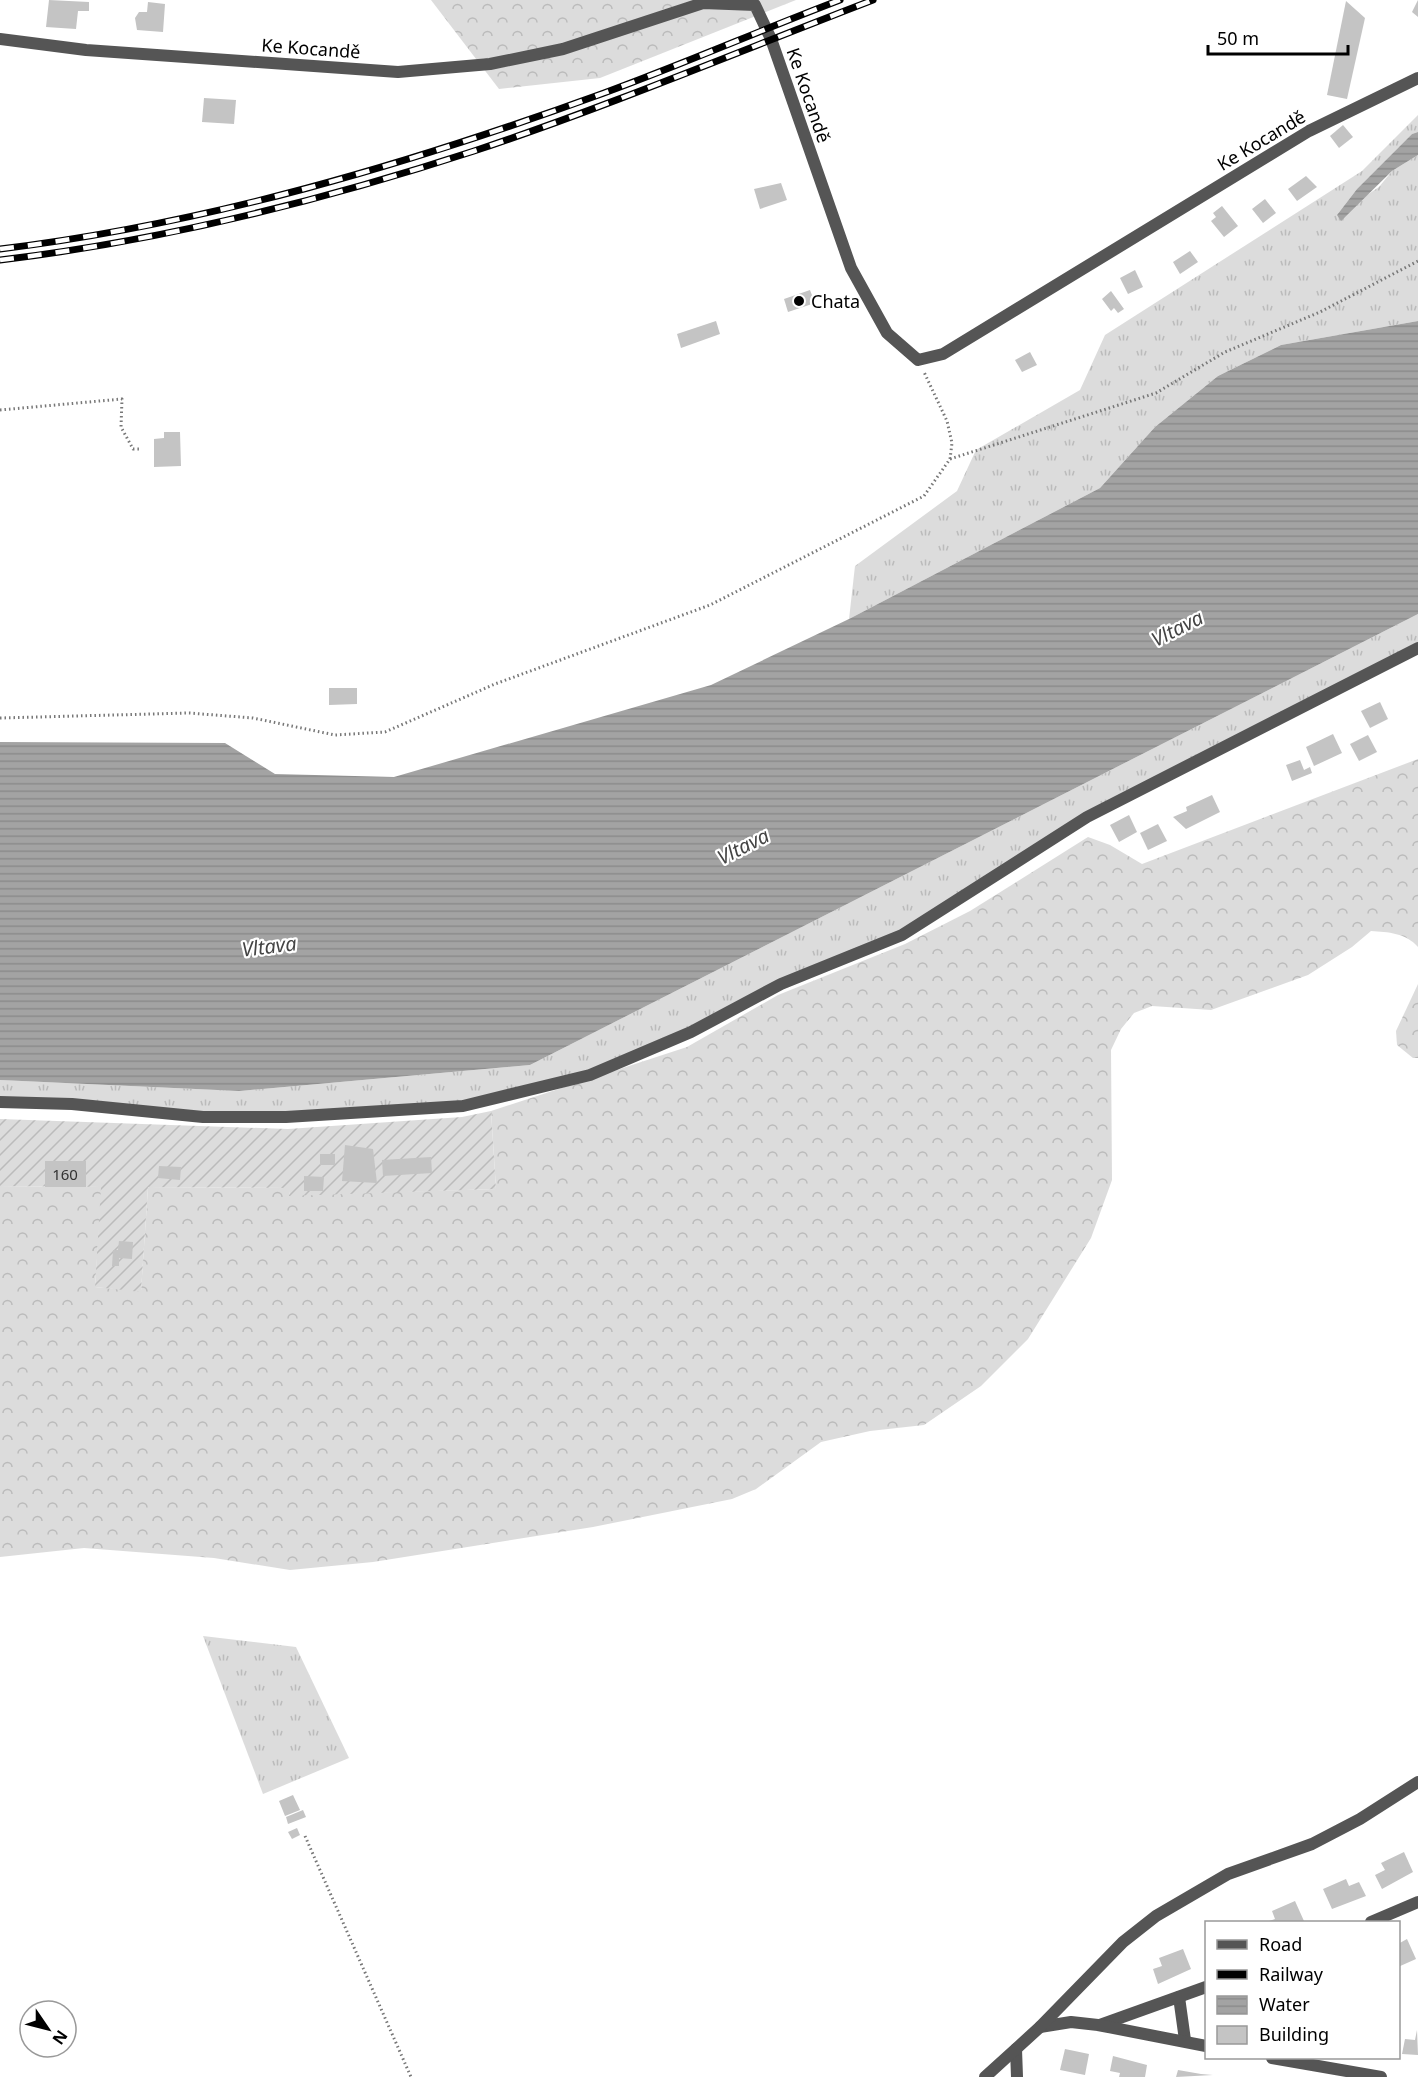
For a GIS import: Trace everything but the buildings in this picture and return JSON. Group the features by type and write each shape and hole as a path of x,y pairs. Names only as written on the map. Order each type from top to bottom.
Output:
{"street":[{"name":"Ke Kocandě","path":"0,39 86,50 398,72 489,64 563,49 703,3 755,4 771,39 851,268 887,333 918,360 943,354 1310,130 1418,78"},
{"path":"0,1102 72,1104 203,1117 286,1117 463,1106 590,1076 691,1032 781,984 902,935 1087,817 1418,648"},
{"path":"985,2077 1040,2027 1123,1942 1156,1916 1228,1874 1312,1844 1360,1819 1418,1782"},
{"path":"1375,1921 1418,1902"},
{"path":"1098,2025 1205,1987"},
{"path":"1179,1997 1185,2040"},
{"path":"1040,2027 1071,2022 1098,2025 1185,2040 1205,2046"},
{"path":"1016,2049 1017,2077"},
{"path":"1278,2059 1381,2077"}],"path":[{"path":"950,459 1156,393 1225,352 1320,312 1418,261"},
{"path":"0,718 189,713 253,718 335,735 385,732 495,684 710,605 924,496 950,459 952,442 947,421 918,360"},
{"path":"0,410 122,399 120,426 133,448 139,449"},
{"path":"305,1836 411,2077"}],"green space":[{"path":"431,0 796,0 600,78 499,89"},
{"path":"1418,115 1418,132 1412,134 1357,189 1337,215 1379,187 1392,171 1418,155 1418,321 1281,345 1218,376 1155,427 1100,488 849,619 855,566 957,491 976,450 1080,390 1105,335 1362,171"},
{"path":"1418,614 1418,648 1087,817 902,935 590,1075 463,1106 286,1117 0,1102 0,1080 239,1091 530,1065"},
{"path":"1418,759 1418,947 1402,936 1371,931 1352,947 1308,975 1211,1010 1152,1006 1134,1013 1121,1029 1111,1050 1112,1180 1091,1238 1028,1339 981,1386 924,1425 870,1431 821,1442 756,1489 732,1499 593,1527 373,1562 290,1570 214,1558 84,1548 0,1557 0,1186 102,1187 95,1287 141,1291 148,1187 291,1188 289,1195 496,1189 491,1111 687,1047 778,995 905,944 970,911 1088,837 1110,845 1142,864"},
{"path":"1418,984 1418,1058 1413,1058 1397,1045 1396,1031"},
{"path":"491,1111 496,1189 289,1196 290,1188 148,1187 141,1292 95,1287 101,1187 0,1186 0,1119 288,1129 462,1117"},
{"path":"203,1636 296,1647 349,1758 263,1794"}],"water":[{"path":"1418,132 1418,155 1392,171 1341,221 1337,215 1357,189 1412,134"},
{"name":"Vltava","path":"1418,321 1418,614 530,1065 239,1091 0,1080 0,742 225,743 275,774 394,777 711,685 849,619 1100,488 1155,427 1218,376 1281,345"}],"railway":[{"path":"0,249 154,224 231,207 382,167 604,93 840,0"},
{"path":"0,260 120,242 240,217 416,169 575,116 873,0"}],"place":[{"name":"Chata","path":"799,301"}]}
